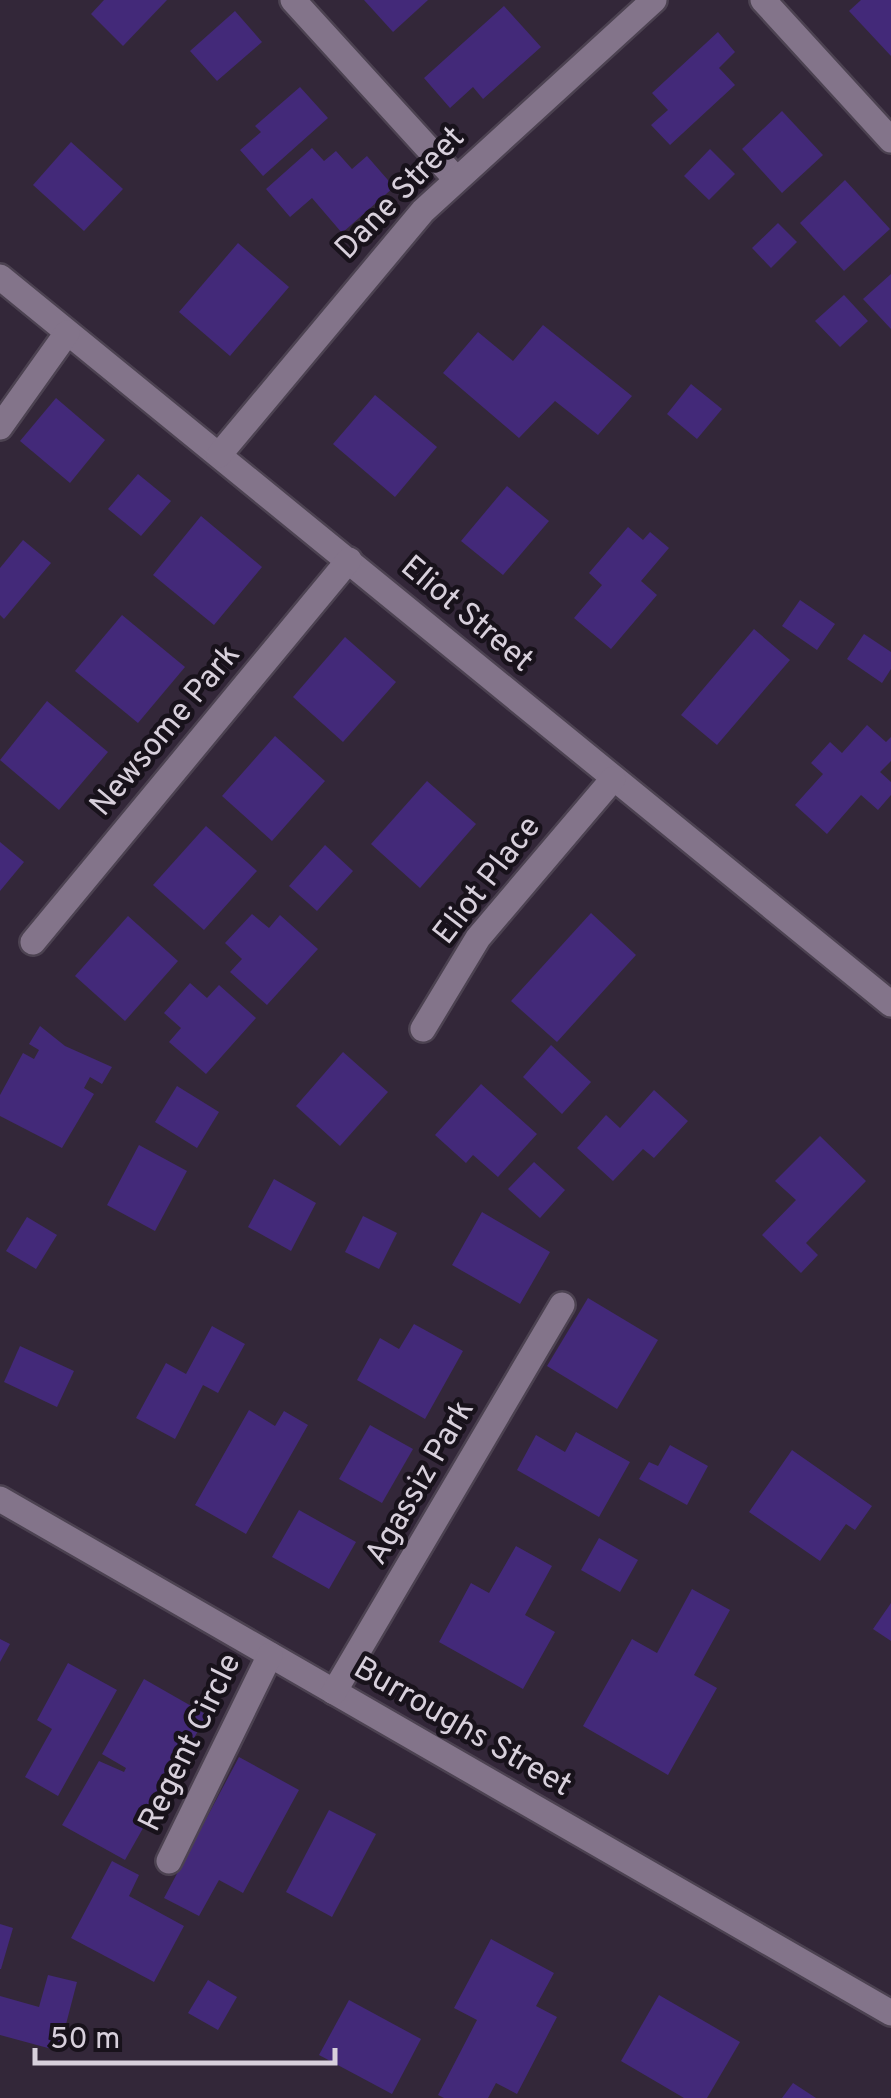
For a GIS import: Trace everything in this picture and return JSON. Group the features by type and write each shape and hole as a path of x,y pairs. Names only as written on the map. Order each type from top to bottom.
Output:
{"street":[{"path":"293,0 456,179"},
{"name":"Dane Street","path":"218,455 390,245 456,179 654,0"},
{"path":"763,0 891,140"},
{"name":"Eliot Street","path":"0,277 891,1004"},
{"path":"0,427 67,333"},
{"name":"Newsome Park","path":"33,942 349,560"},
{"name":"Eliot Place","path":"422,1029 478,938 614,779"},
{"name":"Agassiz Park","path":"334,1692 562,1306"},
{"name":"Burroughs Street","path":"0,1498 891,2012"},
{"name":"Regent Circle","path":"169,1861 270,1654"}],"building":[{"path":"104,0 167,0 123,46 91,14"},
{"path":"364,0 428,0 393,32"},
{"path":"861,0 891,0 891,56 849,11"},
{"path":"504,6 541,47 483,99 473,87 450,108 424,78"},
{"path":"235,11 262,42 217,81 190,51"},
{"path":"718,32 735,52 719,68 735,85 670,145 651,125 668,110 652,93"},
{"path":"300,87 328,118 263,176 240,150 261,132 255,126"},
{"path":"782,111 823,155 782,193 742,149"},
{"path":"71,142 123,189 84,231 33,185"},
{"path":"312,148 324,161 336,151 352,169 367,156 394,187 342,233 312,198 290,217 266,189"},
{"path":"710,149 735,174 709,200 684,176"},
{"path":"845,180 890,229 844,271 800,223"},
{"path":"778,223 797,242 771,268 752,248"},
{"path":"238,243 289,287 230,356 179,312"},
{"path":"891,274 891,329 863,299"},
{"path":"844,295 868,321 840,347 815,321"},
{"path":"543,325 632,396 598,435 555,401 519,438 443,373 478,332 513,361"},
{"path":"691,384 722,409 697,439 667,414"},
{"path":"375,395 437,447 395,497 333,444"},
{"path":"56,398 105,440 70,483 20,441"},
{"path":"138,474 171,501 141,536 108,509"},
{"path":"507,486 549,521 503,575 461,541"},
{"path":"201,516 262,567 214,625 153,575"},
{"path":"628,527 643,540 650,532 669,548 641,581 657,595 611,649 574,618 602,585 589,573"},
{"path":"23,540 51,563 4,619 0,615 0,568"},
{"path":"800,600 835,624 817,650 782,626"},
{"path":"122,615 185,667 138,723 75,671"},
{"path":"754,629 790,660 717,745 681,715"},
{"path":"864,634 891,652 891,669 882,683 847,659"},
{"path":"345,637 396,682 343,742 293,697"},
{"path":"47,701 108,752 59,810 0,760"},
{"path":"867,725 886,742 891,737 891,761 880,772 891,782 891,795 878,810 861,795 827,834 795,805 823,774 811,763 830,742 842,753"},
{"path":"275,736 325,781 272,841 222,796"},
{"path":"427,781 476,824 420,888 371,844"},
{"path":"206,826 257,871 204,930 153,885"},
{"path":"0,842 24,862 0,891"},
{"path":"325,845 353,871 317,911 289,886"},
{"path":"591,913 636,955 557,1042 511,1001"},
{"path":"252,914 269,928 280,915 318,949 267,1005 230,972 242,959 225,943"},
{"path":"128,916 178,961 125,1021 75,976"},
{"path":"190,983 207,998 219,985 256,1018 206,1074 169,1042 181,1028 164,1013"},
{"path":"40,1026 65,1046 112,1067 102,1084 90,1077 84,1088 94,1094 62,1148 0,1116 0,1095 23,1053 34,1059 39,1050 29,1044"},
{"path":"551,1045 591,1082 562,1114 523,1077"},
{"path":"343,1052 388,1092 340,1146 296,1106"},
{"path":"481,1084 537,1134 498,1177 473,1155 466,1163 435,1135"},
{"path":"177,1086 219,1112 197,1148 155,1122"},
{"path":"654,1090 688,1121 654,1158 643,1149 613,1181 577,1148 606,1115 620,1128"},
{"path":"820,1136 866,1181 806,1243 818,1255 801,1273 762,1235 796,1200 775,1181"},
{"path":"139,1145 187,1171 155,1231 107,1205"},
{"path":"534,1162 565,1190 540,1218 508,1189"},
{"path":"274,1179 316,1203 291,1251 248,1227"},
{"path":"482,1212 550,1252 520,1304 452,1265"},
{"path":"363,1216 397,1233 379,1269 345,1252"},
{"path":"27,1217 57,1235 36,1269 6,1251"},
{"path":"588,1298 658,1340 617,1409 547,1366"},
{"path":"414,1324 463,1351 425,1419 357,1380 380,1338 399,1349"},
{"path":"212,1326 245,1344 218,1393 203,1385 175,1439 136,1418 166,1363 186,1374"},
{"path":"20,1346 74,1371 57,1407 4,1382"},
{"path":"249,1410 275,1426 284,1411 308,1425 246,1534 195,1505"},
{"path":"370,1425 413,1449 382,1503 339,1479"},
{"path":"576,1432 630,1462 599,1517 517,1470 536,1435 565,1452"},
{"path":"670,1445 708,1466 687,1505 639,1479 649,1462 658,1466"},
{"path":"792,1450 872,1506 855,1530 846,1524 820,1561 749,1512"},
{"path":"299,1510 356,1542 329,1589 272,1557"},
{"path":"599,1538 638,1560 620,1592 581,1570"},
{"path":"516,1546 552,1566 525,1615 555,1632 523,1689 439,1642 471,1583 489,1593"},
{"path":"692,1589 730,1610 694,1675 717,1688 668,1775 583,1726 632,1639 657,1653"},
{"path":"891,1603 891,1641 873,1629"},
{"path":"0,1639 10,1644 0,1662"},
{"path":"68,1663 117,1690 58,1796 25,1777 52,1729 37,1720"},
{"path":"144,1679 207,1715 125,1860 62,1825 99,1761 124,1772 126,1768 102,1754"},
{"path":"239,1757 299,1790 243,1893 219,1880 199,1916 164,1898"},
{"path":"329,1810 376,1834 332,1917 286,1892"},
{"path":"112,1861 139,1875 129,1896 184,1926 154,1982 71,1938"},
{"path":"0,1924 13,1928 1,1969 0,1969"},
{"path":"491,1939 554,1973 536,2006 557,2017 517,2094 496,2083 488,2098 444,2098 438,2095 477,2020 454,2008"},
{"path":"48,1975 77,1982 59,2051 0,2035 0,1996 39,2007"},
{"path":"208,1980 237,1997 218,2030 188,2013"},
{"path":"659,1995 740,2042 707,2098 684,2098 621,2061"},
{"path":"349,2000 421,2039 392,2094 319,2055"},
{"path":"793,2083 816,2098 782,2098"}]}
